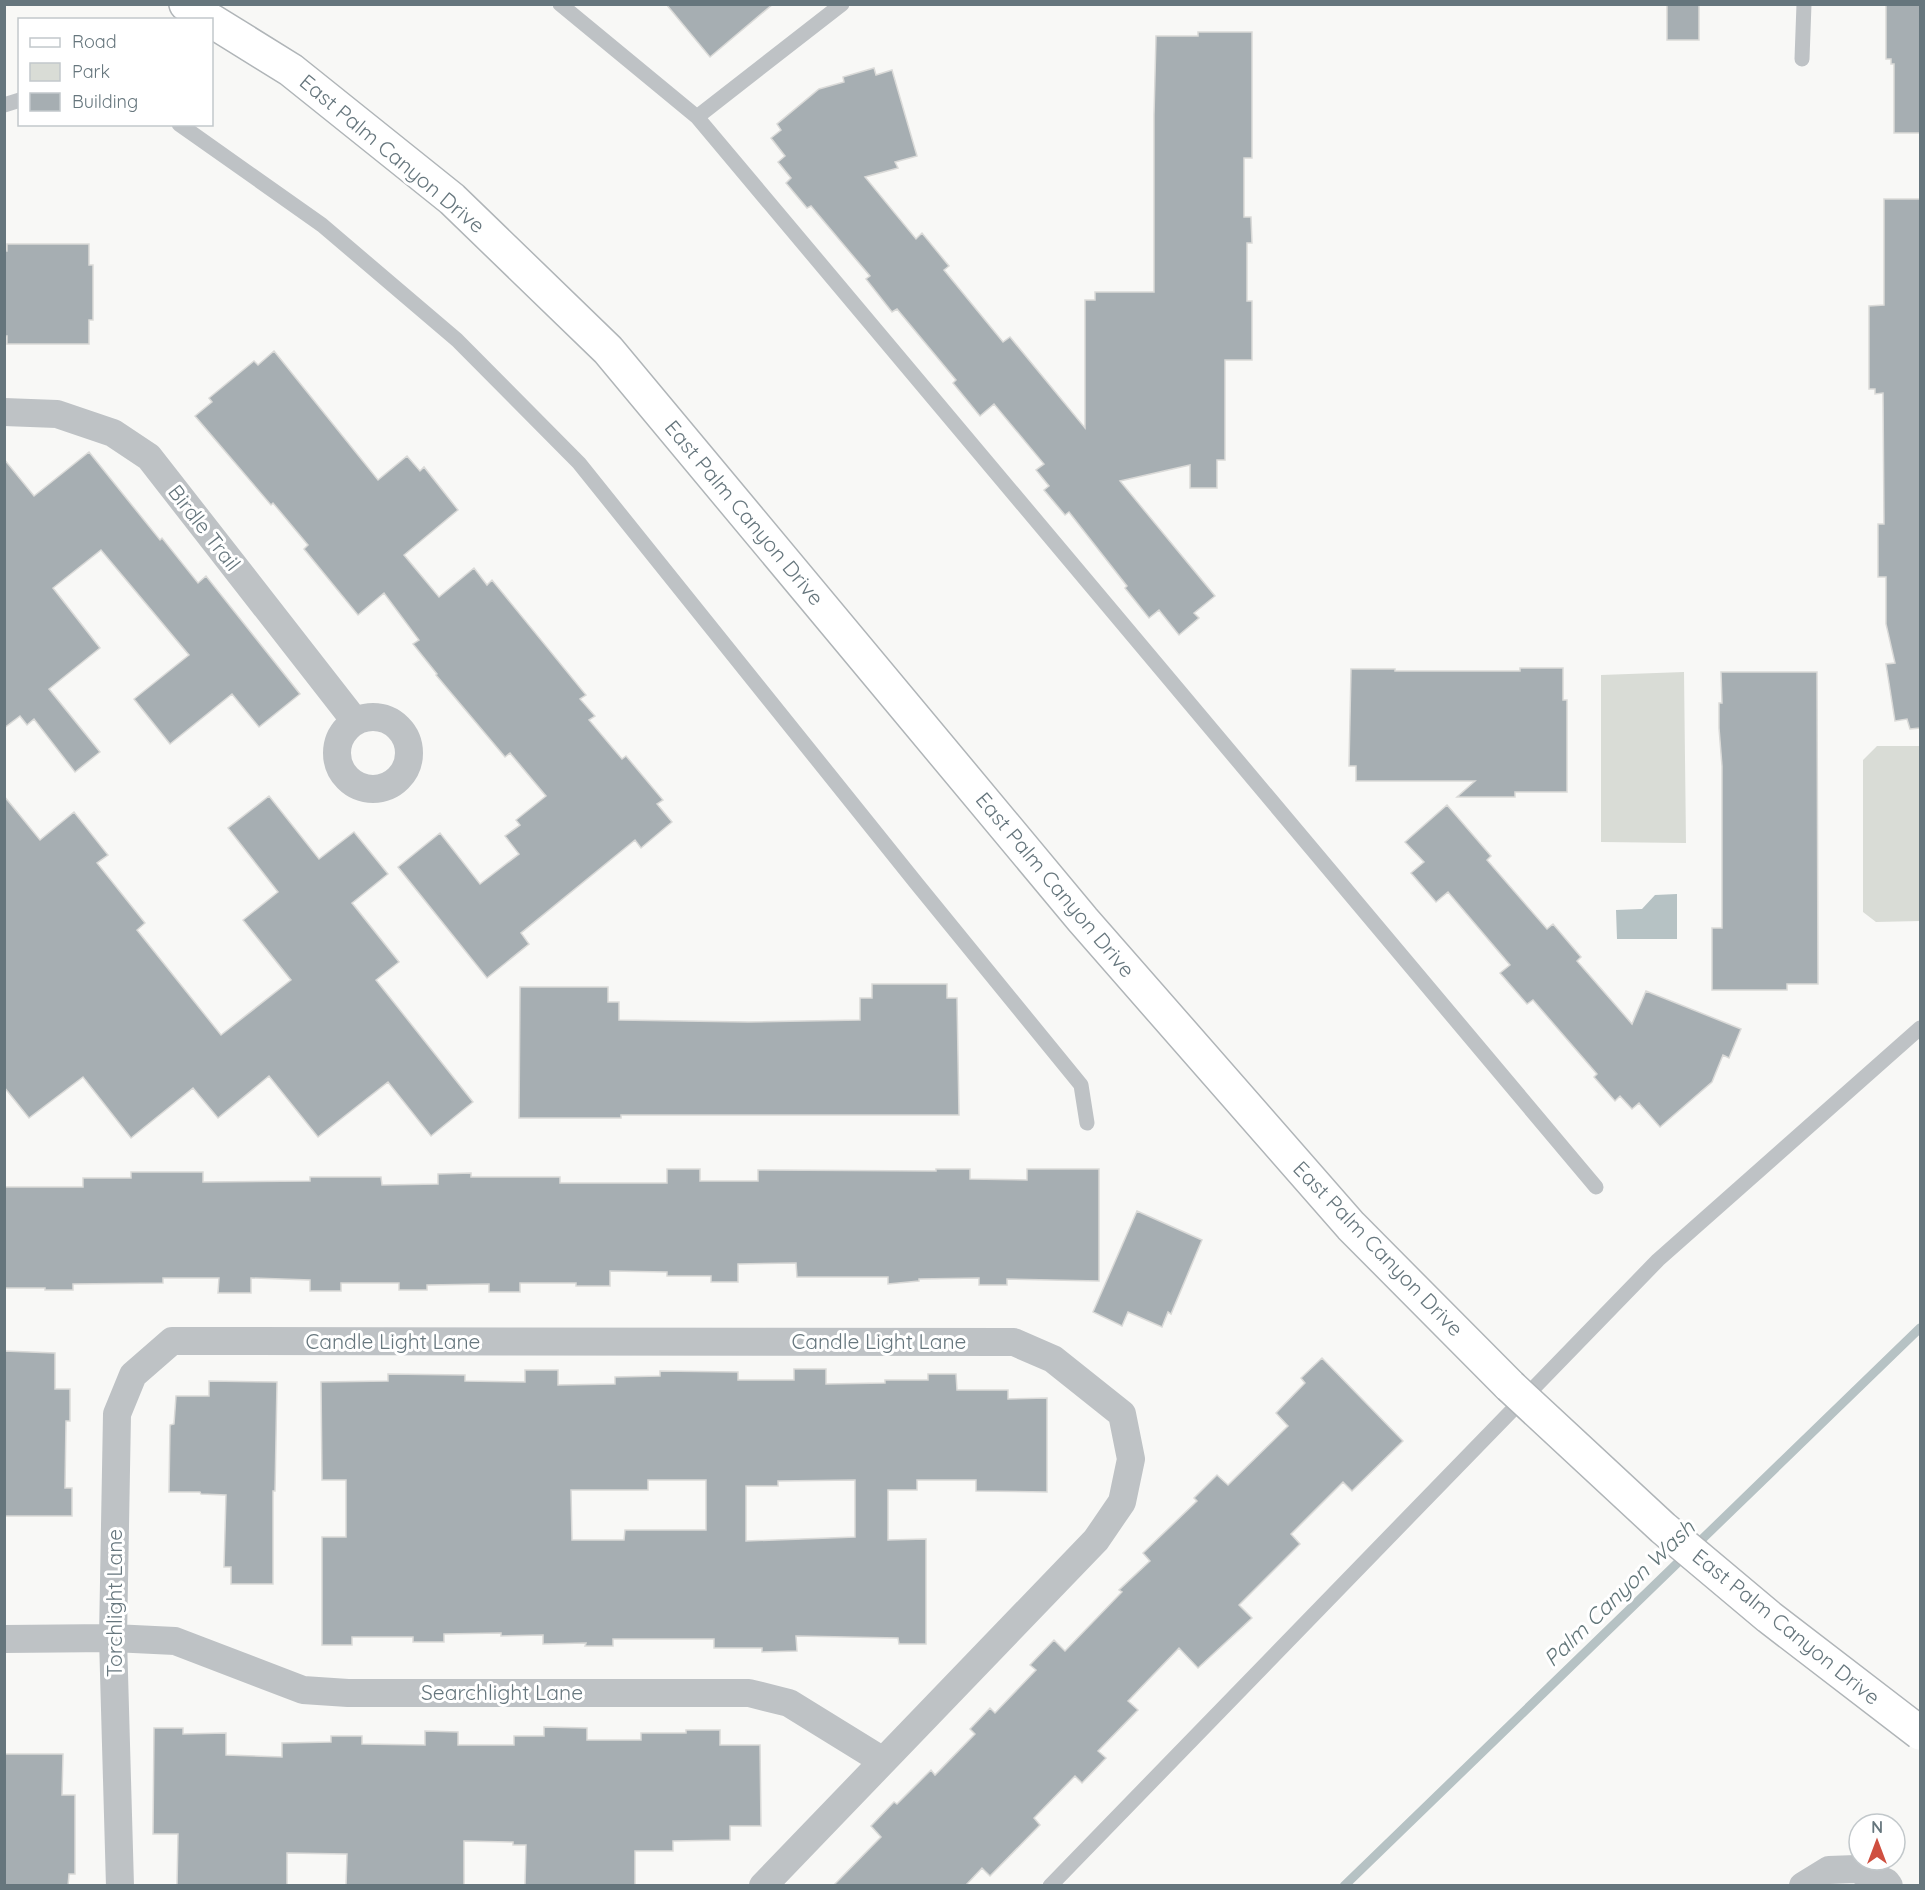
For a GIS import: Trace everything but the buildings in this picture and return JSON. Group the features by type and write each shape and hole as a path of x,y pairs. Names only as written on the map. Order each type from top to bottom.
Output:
{"main road":[{"name":"East Palm Canyon Drive","path":"186,4 208,18"},
{"name":"East Palm Canyon Drive","path":"213,21 291,70 452,199 608,350 1083,920 1351,1226 1510,1386 1672,1536 1769,1617 1920,1733"}],"street":[{"name":"Birdle Trail","path":"4,412 57,414 113,433 149,457 355,721"},
{"name":"Torchlight Lane","path":"120,1886 113,1638 117,1414 133,1375 172,1341"},
{"name":"Candle Light Lane","path":"172,1341 1014,1342 1053,1359 1122,1414 1131,1459 1122,1502 1096,1540 763,1886"},
{"name":"Searchlight Lane","path":"4,1639 113,1638 175,1641 303,1690 348,1693 749,1693 789,1703 883,1761"},
{"path":"1803,1886 1829,1870 1856,1869 1886,1882 1889,1886"}],"lane":[{"path":"560,4 697,117 1596,1187"},
{"path":"697,117 843,4"},
{"path":"1802,58 1804,4"},
{"path":"182,126 322,225 457,340 579,463 1081,1085 1087,1123"},
{"path":"1050,1886 1658,1260 1920,1028"}],"green space":[{"path":"1684,672 1686,843 1601,842 1601,675"},
{"path":"1877,746 1920,746 1920,921 1876,922 1863,912 1863,760"}],"shaded area":[{"path":"1677,894 1677,939 1617,939 1616,910 1642,909 1655,895"}],"waterway":[{"name":"Palm Canyon Wash","path":"1344,1886 1920,1328"}]}
